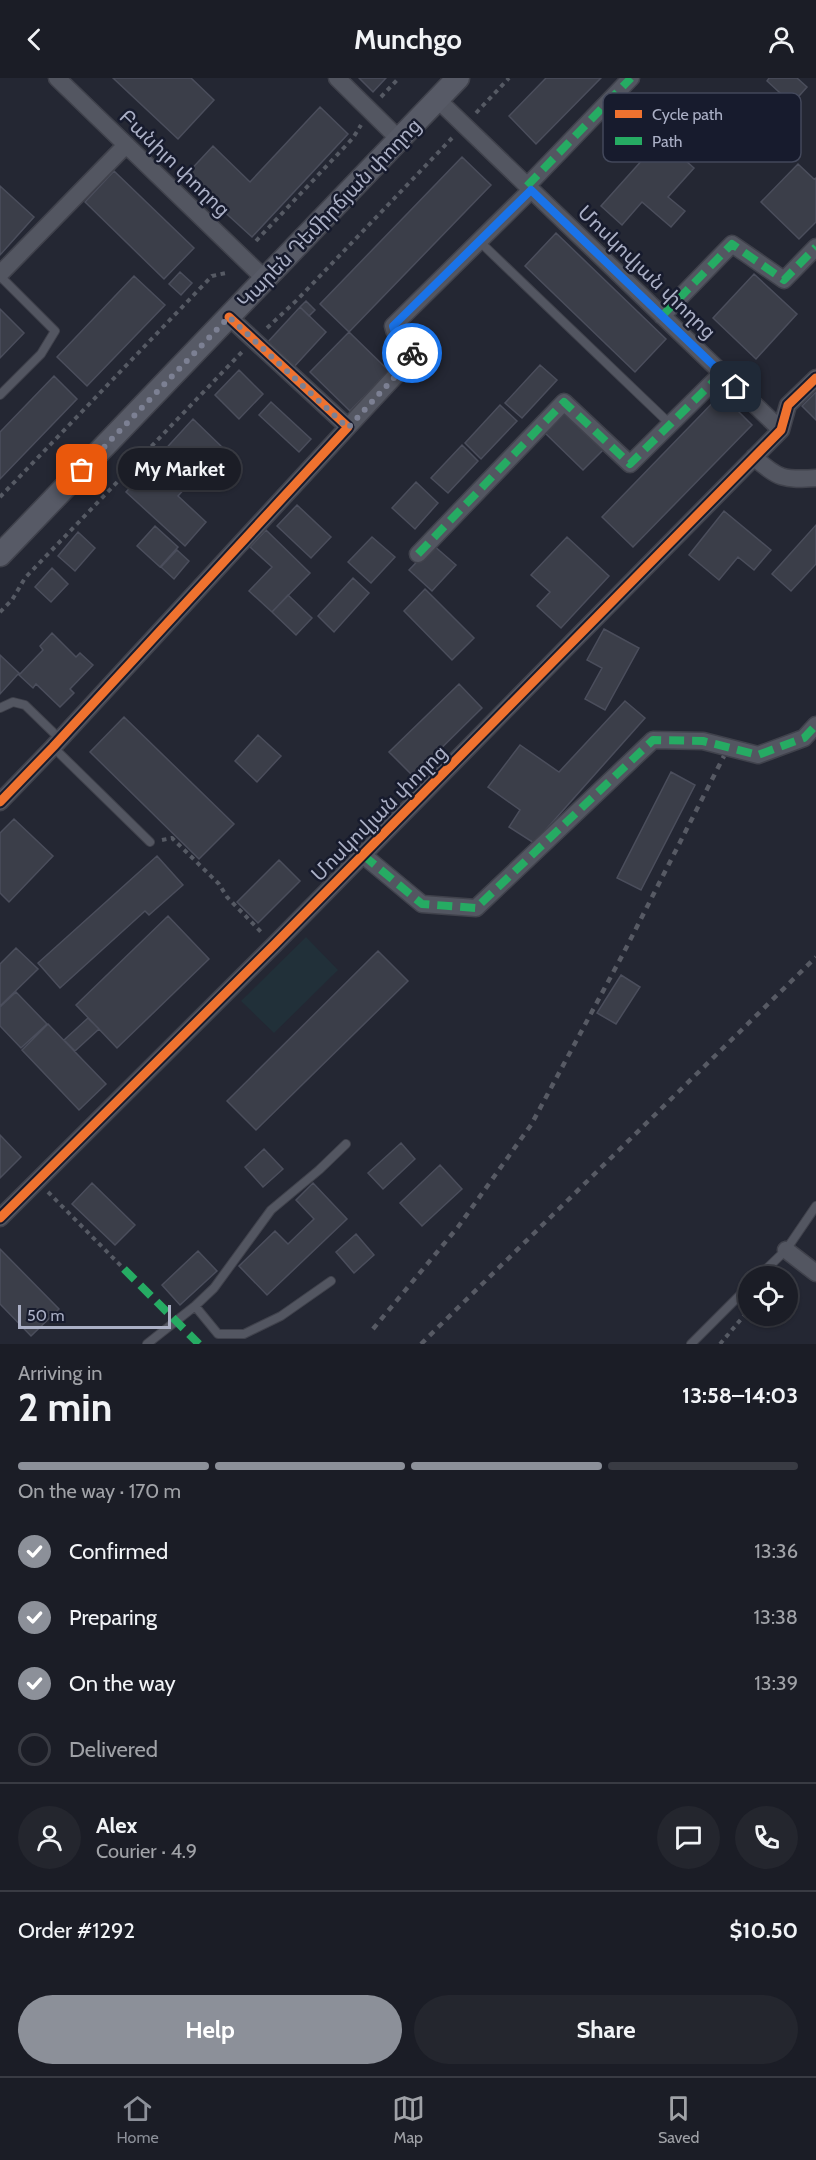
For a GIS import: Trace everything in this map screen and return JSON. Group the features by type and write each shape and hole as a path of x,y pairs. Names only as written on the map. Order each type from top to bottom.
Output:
{"street":[{"name":"Բանիյո փողոց","path":"57,78 265,279"},
{"path":"337,78 399,139"},
{"name":"Կարեն Դեմիրճյան փողոց","path":"0,555 458,78"},
{"path":"617,93 631,78"},
{"name":"Մոսկովյան փողոց","path":"0,1218 274,945 780,430 437,99"},
{"path":"0,802 413,357 411,349 394,333 393,326 479,241 603,108"},
{"path":"0,275 126,145"},
{"path":"662,316 732,244 784,280 816,247"},
{"path":"229,317 348,428"},
{"path":"418,554 564,402 630,464 722,373"},
{"path":"780,430 788,405 816,378"},
{"path":"754,457 769,471 788,480 816,478"},
{"path":"363,855 422,904 476,908 653,741 703,741 758,755 804,738 816,725"},
{"path":"786,1250 816,1273"}],"lane":[{"path":"479,241 670,424"},
{"path":"0,275 55,332 41,354 0,395"},
{"path":"0,708 13,702 25,705 57,743 150,842"},
{"path":"147,1344 214,1288 270,1210 319,1170 346,1144"},
{"path":"769,1266 786,1250 816,1206"},
{"path":"195,1306 218,1334 244,1334 281,1316 331,1281"},
{"path":"691,1344 738,1297"}],"path":[{"path":"256,241 353,138 369,110 399,78"},
{"path":"0,497 212,276 226,273"},
{"path":"150,842 172,838 219,884 227,897 274,945"},
{"path":"37,1181 124,1269"},
{"path":"720,1344 738,1323"}],"shaded area":[{"path":"306,937 338,970 274,1033 241,1001"}],"building":[{"path":"113,78 191,78 214,100 178,139"},
{"path":"359,78 386,78 373,92"},
{"path":"546,78 601,78 536,144 509,116"},
{"path":"769,78 797,78 807,87 801,94 780,93 767,81"},
{"path":"320,107 348,134 252,237 185,176 213,146 250,182"},
{"path":"462,157 491,185 349,332 320,304"},
{"path":"640,162 687,162 694,168 668,197 685,211 671,227 642,202 622,225 601,206"},
{"path":"798,164 814,179 816,178 816,222 799,239 761,202"},
{"path":"114,171 194,248 164,279 85,202"},
{"path":"0,186 34,217 0,255"},
{"path":"556,233 666,339 635,372 525,266"},
{"path":"180,272 192,283 181,295 169,284"},
{"path":"754,274 797,314 756,359 713,318"},
{"path":"134,276 165,305 87,386 57,357"},
{"path":"306,301 315,310 309,316 300,307"},
{"path":"300,307 326,332 293,368 266,344"},
{"path":"0,309 24,333 0,358"},
{"path":"349,332 389,371 350,411 310,372"},
{"path":"540,365 557,380 522,418 505,403"},
{"path":"239,370 263,394 239,419 215,395"},
{"path":"54,376 77,399 0,479 0,432"},
{"path":"816,392 816,420 802,406"},
{"path":"721,394 752,425 633,547 602,517"},
{"path":"271,402 311,439 299,452 259,415"},
{"path":"500,405 517,421 481,459 465,443"},
{"path":"564,412 603,450 583,470 544,432"},
{"path":"193,419 222,447 178,496 206,522 185,546 126,492"},
{"path":"462,445 478,461 448,493 431,478"},
{"path":"416,482 438,503 415,529 392,508"},
{"path":"297,505 331,537 311,558 277,526"},
{"path":"724,511 771,550 754,570 738,557 719,580 689,555"},
{"path":"816,525 816,564 791,591 772,574"},
{"path":"155,526 178,547 160,567 137,546"},
{"path":"266,530 310,573 272,612 249,591 272,567 250,547"},
{"path":"78,532 95,548 75,571 58,556"},
{"path":"372,537 395,557 371,583 348,562"},
{"path":"567,537 609,576 561,628 537,606 550,592 531,575"},
{"path":"433,545 456,565 432,591 409,570"},
{"path":"177,550 189,561 174,579 161,567"},
{"path":"52,568 68,584 51,602 35,587"},
{"path":"353,578 369,593 334,632 318,616"},
{"path":"425,589 474,638 452,660 404,611"},
{"path":"288,595 312,618 296,635 272,612"},
{"path":"604,629 639,648 605,710 585,699 602,668 587,660"},
{"path":"52,633 76,657 80,653 93,665 70,689 74,693 60,707 36,684 33,688 19,675 43,650 40,646"},
{"path":"0,655 19,673 0,694"},
{"path":"459,684 482,708 413,776 389,752"},
{"path":"625,701 645,718 534,843 509,827 520,810 488,787 520,745 559,772"},
{"path":"124,717 234,824 199,859 90,752"},
{"path":"258,735 281,756 257,782 235,761"},
{"path":"671,772 695,785 641,890 617,878"},
{"path":"14,819 53,856 9,902 0,893 0,833"},
{"path":"157,856 183,885 149,915 145,911 60,988 38,963"},
{"path":"279,860 300,881 258,923 237,902"},
{"path":"168,916 209,959 117,1048 76,1005"},
{"path":"16,948 38,969 0,1006 0,964"},
{"path":"378,951 408,981 256,1130 227,1101"},
{"path":"621,975 640,987 616,1024 597,1013"},
{"path":"16,992 47,1024 21,1048 0,1026 0,1007"},
{"path":"88,1018 99,1029 75,1051 64,1040"},
{"path":"48,1024 106,1084 79,1110 22,1050"},
{"path":"0,1135 21,1157 0,1178"},
{"path":"401,1143 415,1159 383,1189 368,1173"},
{"path":"264,1149 283,1169 263,1187 245,1167"},
{"path":"440,1165 462,1189 422,1226 400,1203"},
{"path":"92,1183 135,1225 115,1245 72,1204"},
{"path":"313,1183 347,1219 267,1295 239,1266 275,1231 288,1244 314,1219 296,1200"},
{"path":"356,1234 374,1255 354,1273 336,1252"},
{"path":"0,1249 59,1309 31,1336 0,1304"},
{"path":"198,1251 217,1271 180,1305 162,1285"}],"railway":[{"path":"373,1329 458,1227 531,1125 623,954 724,756"},
{"path":"421,1344 816,957"}],"marked path":[{"path":"617,93 631,78"},
{"path":"527,186 603,107"},
{"path":"662,316 732,244 784,280 816,247"},
{"path":"418,554 564,402 630,464 722,373"},
{"path":"363,855 422,904 476,908 653,740 703,741 758,755 804,738 816,725"},
{"path":"124,1269 199,1344"}],"cycle path":[{"path":"0,802 348,427 229,317"},
{"path":"0,1218 274,945 781,430 788,405 816,378"}],"way so far":[{"path":"82,470 229,317 348,428 413,357 412,353"}],"place":[{"name":"My Market","path":"82,470"}],"route":[{"path":"412,353 411,349 394,333 393,326 531,190 736,387"}]}
